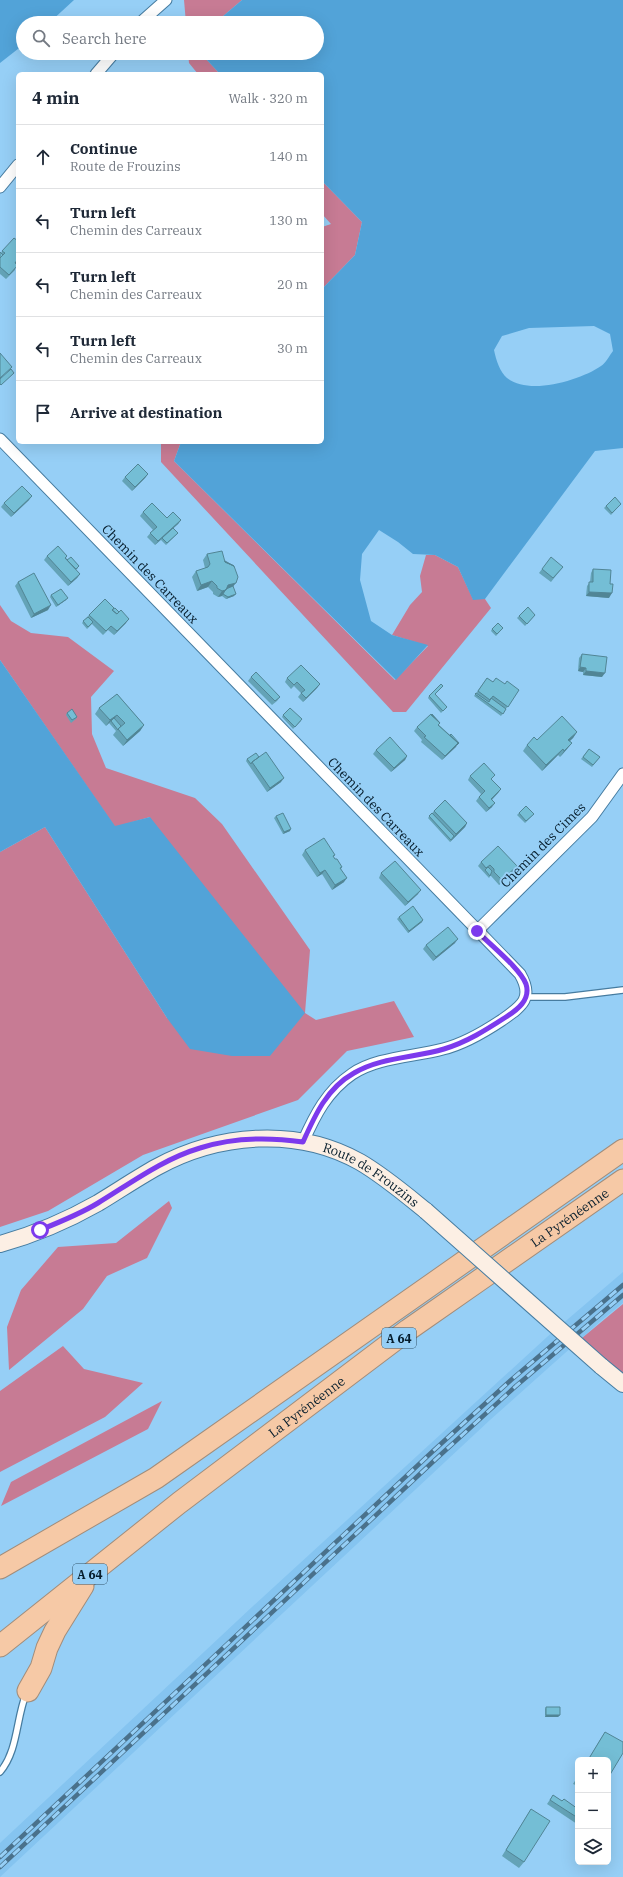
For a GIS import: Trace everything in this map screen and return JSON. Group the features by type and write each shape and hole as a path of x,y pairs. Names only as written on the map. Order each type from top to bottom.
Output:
{"highway":[{"name":"La Pyrénéenne","path":"0,1568 156,1478 623,1150"},
{"name":"La Pyrénéenne","path":"0,1646 179,1503 408,1330 623,1180"},
{"path":"28,1691 41,1668 47,1648 55,1631 90,1574"}],"main road":[{"name":"Route de Frouzins","path":"0,1244 29,1234 81,1212 158,1166 200,1148 218,1143 252,1138 271,1138 303,1142 333,1150 361,1163 426,1211 623,1384"}],"street":[{"path":"148,16 166,0"},
{"path":"98,72 108,60"},
{"path":"0,186 16,168"},
{"name":"Chemin des Carreaux","path":"0,439 520,974 526,985 526,997"},
{"name":"Chemin des Cimes","path":"477,931 592,817 623,774"},
{"path":"303,1142 322,1101 335,1087 352,1074 365,1067 444,1049 466,1041 488,1029 520,1008 526,997"}],"lane":[{"path":"526,997 565,997 623,990"},
{"path":"0,1772 11,1754 22,1706 28,1691"}],"shaded area":[{"path":"0,0 74,0 57,16 16,16 16,50 0,63"},
{"path":"184,0 242,0 223,16 185,16"},
{"path":"242,0 623,0 623,448 595,451 485,599 473,600 458,567 435,555 413,554 379,530 362,554 360,580 371,621 392,635 428,645 396,680 174,461 180,444 324,444 324,287 355,255 362,222 324,183 324,72 218,72 207,60 324,60 324,16 223,16","holes":["594,326 610,334 613,351 603,365 581,376 555,384 528,386 507,378 499,366 494,350 502,336 529,328"]},
{"path":"189,60 207,60 218,72 196,72 189,63"},
{"path":"324,183 362,222 355,255 324,287 324,226 331,224 324,216"},
{"path":"161,444 180,444 174,461 395,680 428,646 392,635 410,605 422,592 420,576 426,555 435,555 458,567 473,599 485,599 491,608 406,712 393,712 161,462"},
{"path":"0,605 11,621 31,633 68,637 114,671 91,697 92,734 106,768 195,798 222,824 310,950 305,1013 316,1020 394,1001 414,1037 347,1051 298,1100 143,1155 48,1211 0,1227 0,852 45,827 167,1018 150,817 115,827 0,660"},
{"path":"0,660 115,826 150,817 305,1013 270,1056 232,1056 190,1049 167,1018 45,827 0,852"},
{"path":"169,1201 172,1208 147,1258 107,1276 83,1309 9,1370 7,1327 21,1290 58,1247 116,1243"},
{"path":"623,1272 623,1303 490,1420 0,1877 0,1843 252,1607 547,1337"},
{"path":"623,1304 623,1374 582,1338"},
{"path":"63,1346 84,1369 143,1383 105,1417 0,1472 0,1391"},
{"path":"162,1401 148,1429 1,1506 11,1482"}],"building":[{"path":"14,238 16,240 16,267 9,275 0,267 0,258 5,253 2,251"},
{"path":"0,353 12,367 0,378"},
{"path":"11,369 14,373 1,385 0,379"},
{"path":"138,464 148,474 135,487 125,477"},
{"path":"22,486 32,496 14,513 4,503"},
{"path":"615,497 621,504 612,513 606,506"},
{"path":"152,503 167,518 173,512 181,520 158,541 150,533 157,527 143,512"},
{"path":"173,528 178,533 167,543 162,538"},
{"path":"58,546 67,556 65,558 80,574 71,582 47,556"},
{"path":"222,551 225,562 234,566 238,577 236,583 228,585 226,590 222,591 217,588 212,581 201,585 196,571 208,567 210,564 207,554"},
{"path":"71,557 79,566 76,569 67,560"},
{"path":"551,557 563,567 553,578 542,569"},
{"path":"593,569 611,570 610,584 613,584 612,593 589,592 589,582 593,582"},
{"path":"34,573 51,605 34,614 18,582"},
{"path":"233,586 236,594 228,597 223,594 226,589"},
{"path":"61,589 68,598 58,605 51,595"},
{"path":"105,599 114,608 112,610 117,614 121,610 129,619 117,631 111,626 106,631 89,615"},
{"path":"528,607 535,615 527,624 519,616"},
{"path":"115,608 119,612 117,614 112,610"},
{"path":"88,617 93,622 88,627 83,621"},
{"path":"498,623 503,628 497,634 492,629"},
{"path":"582,654 607,657 605,673 586,671 586,668 580,667"},
{"path":"301,665 320,684 306,698 301,693 305,690 297,682 294,685 287,678"},
{"path":"256,672 280,697 275,701 251,677"},
{"path":"487,678 493,682 496,678 505,684 507,681 519,690 508,707 493,696 490,700 478,691"},
{"path":"441,684 443,686 435,694 447,707 443,711 429,696"},
{"path":"476,693 489,702 491,698 506,709 503,714 475,694"},
{"path":"117,694 144,725 127,740 118,729 125,723 117,715 110,720 99,708"},
{"path":"290,708 302,719 295,727 283,715"},
{"path":"72,709 77,717 72,720 67,713"},
{"path":"431,714 440,723 438,725 458,743 445,756 424,737 426,736 417,727"},
{"path":"562,716 577,732 568,740 572,743 564,751 563,749 546,765 527,745 534,737 537,740"},
{"path":"114,718 121,726 118,730 111,721"},
{"path":"451,734 459,743 457,745 458,743 450,735"},
{"path":"390,737 407,756 394,768 376,750"},
{"path":"589,749 600,757 593,765 583,757"},
{"path":"266,752 284,778 270,788 252,762"},
{"path":"256,753 259,757 251,764 247,759"},
{"path":"484,763 495,775 491,779 501,789 491,799 495,803 489,808 479,797 485,791 470,776"},
{"path":"445,800 467,823 456,834 434,811"},
{"path":"526,806 534,814 526,821 519,813"},
{"path":"283,813 291,829 284,832 276,816"},
{"path":"432,813 454,836 451,840 429,816"},
{"path":"324,838 347,878 335,885 325,870 320,873 305,850"},
{"path":"498,846 517,866 502,880 494,872 494,869 490,865 486,868 481,862"},
{"path":"395,861 421,890 408,902 381,873"},
{"path":"488,867 492,871 490,876 485,870"},
{"path":"413,906 423,920 409,931 399,917"},
{"path":"448,927 458,939 436,957 426,945"},
{"path":"546,1707 560,1707 560,1715 546,1715"},
{"path":"605,1732 623,1742 623,1753 611,1773 611,1757 590,1757"},
{"path":"553,1795 562,1801 564,1799 575,1807 575,1816 550,1800"},
{"path":"531,1809 550,1821 524,1862 506,1850"}],"railway":[{"path":"0,1857 432,1452 511,1380 623,1285"},
{"path":"0,1867 437,1458 516,1386 623,1295"}],"route":[{"path":"40,1230 65,1220 97,1204 158,1166 200,1148 218,1143 252,1138 271,1138 303,1142 322,1101 335,1087 352,1074 365,1067 390,1060 444,1049 466,1041 488,1029 520,1008 526,997 526,985 520,974 477,931"}]}
